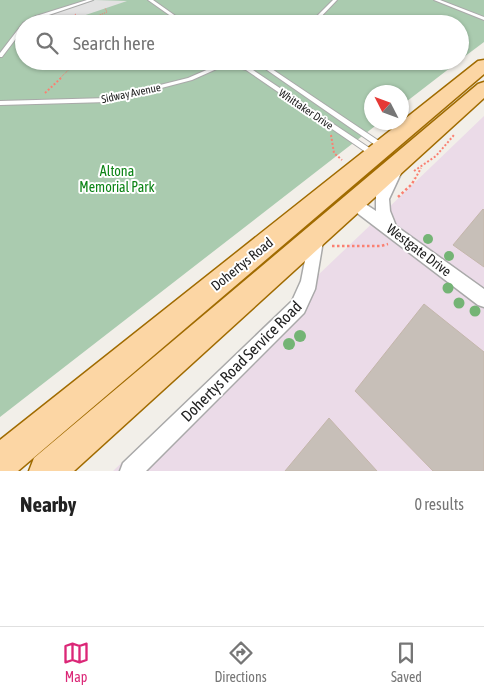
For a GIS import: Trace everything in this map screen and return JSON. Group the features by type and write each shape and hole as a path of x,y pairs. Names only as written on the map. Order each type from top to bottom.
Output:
{"main road":[{"name":"Dohertys Road","path":"47,471 318,234 344,195 379,151 484,65"},
{"name":"Dohertys Road","path":"0,463 344,195 399,163 484,88"},
{"path":"379,151 399,163"}],"street":[{"path":"395,232 382,208 381,198 399,163"},
{"name":"Westgate Drive","path":"344,195 484,299"},
{"name":"Dohertys Road Service Road","path":"130,471 292,315 304,299 308,287 313,247 318,234"}],"lane":[{"path":"47,15 91,0"},
{"path":"150,0 172,15"},
{"path":"320,15 335,0"},
{"path":"436,0 484,19"},
{"path":"0,56 15,36"},
{"name":"Sidway Avenue","path":"0,103 108,100 190,79 209,70"},
{"name":"Whittaker Drive","path":"249,70 316,116 379,151"},
{"name":"Whittaker Drive","path":"270,70 328,109 379,151"},
{"path":"316,116 328,116 330,112 328,109"}],"path":[{"path":"100,15 107,12 105,8"},
{"path":"40,103 48,89 68,70"},
{"path":"331,130 331,145 334,152 340,159 345,159"},
{"path":"394,200 412,184 421,168"},
{"path":"312,262 331,246 385,246 395,232"}],"shaded area":[{"path":"95,0 127,1 86,15 50,15"},
{"path":"484,116 484,471 113,471 383,213"}],"green space":[{"name":"Altona Memorial Park","path":"0,0 484,0 484,42 469,53 469,15 15,15 15,70 447,70 409,100 409,85 364,85 364,130 370,130 0,417"}],"building":[{"path":"484,210 484,267 453,245"},
{"path":"424,304 484,352 484,471 433,471 355,391"},
{"path":"329,418 377,471 285,471"}]}
